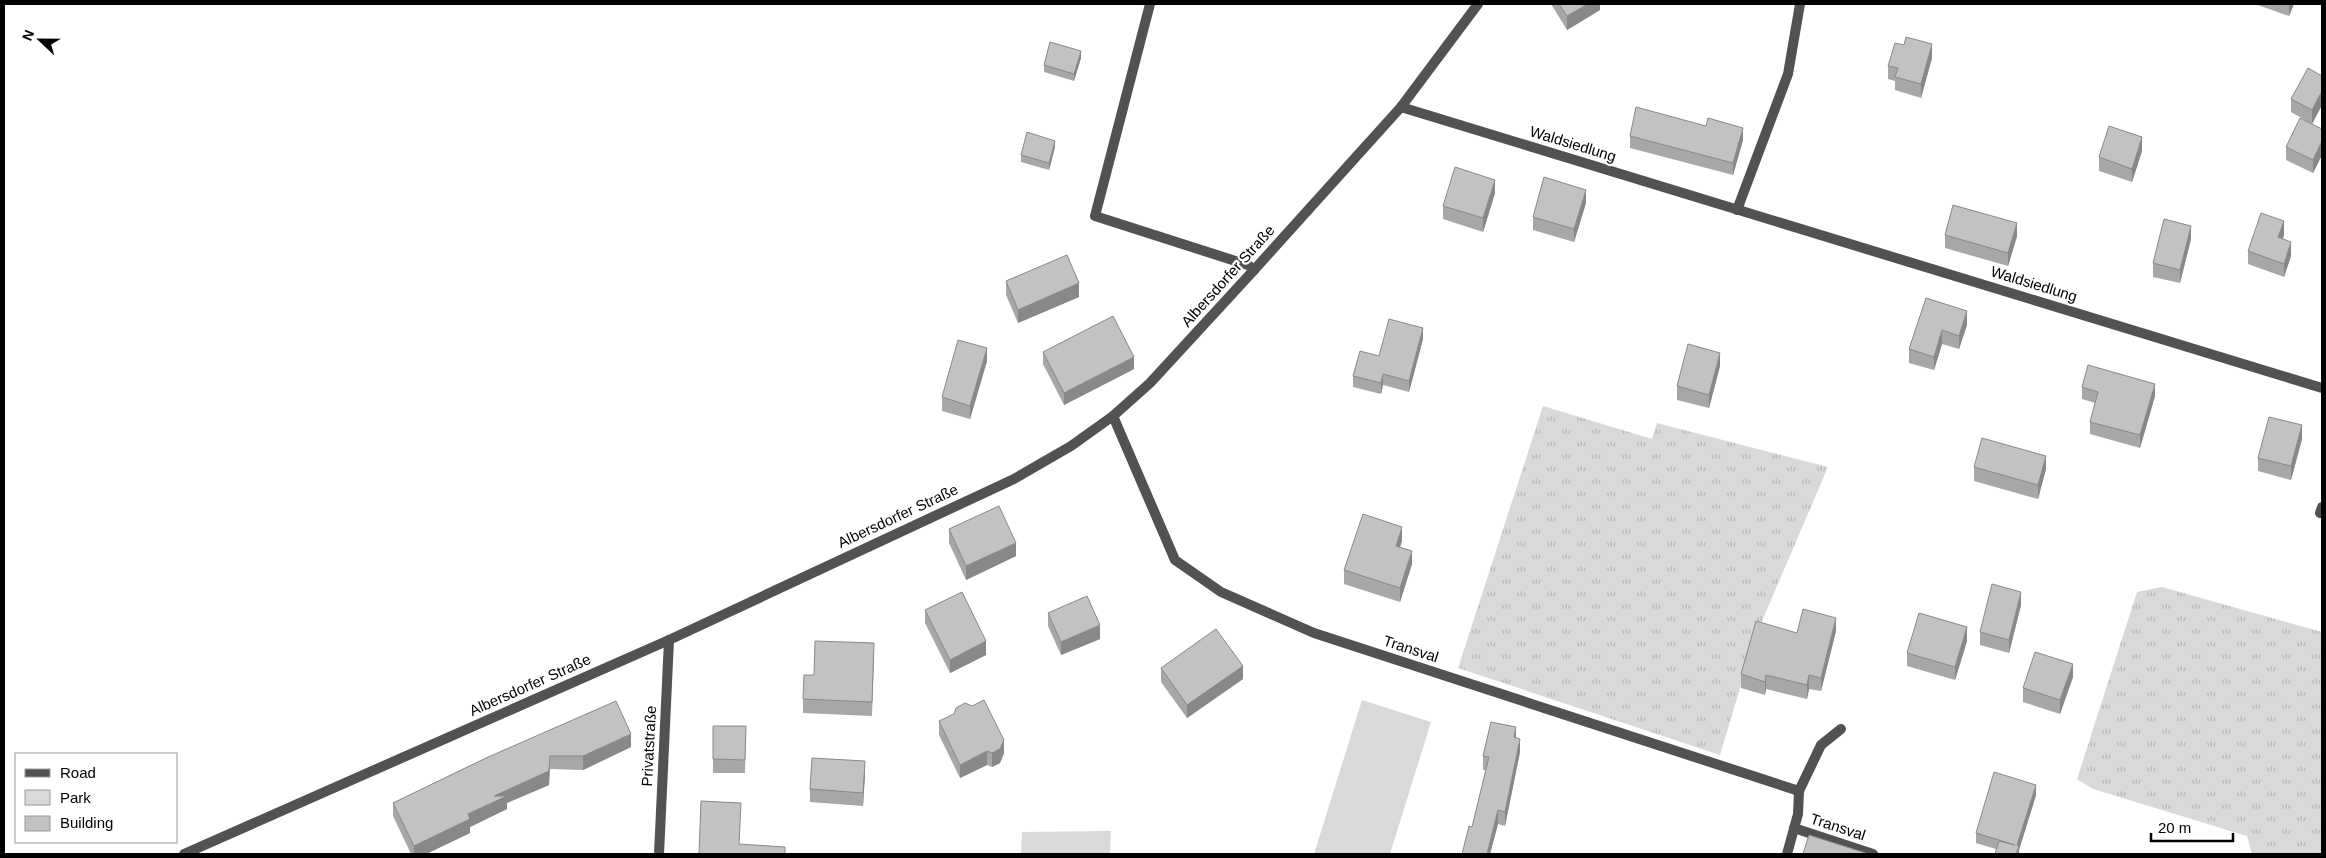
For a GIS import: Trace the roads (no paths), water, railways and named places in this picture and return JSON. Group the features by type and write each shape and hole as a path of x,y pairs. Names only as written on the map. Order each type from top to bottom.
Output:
{"street":[{"path":"1150,4 1095,216 1248,265 1254,270"},
{"name":"Albersdorfer Straße","path":"184,854 669,640 1014,479 1071,446 1113,416 1150,383 1401,107 1478,4"},
{"path":"1737,210 1788,74 1800,4"},
{"name":"Waldsiedlung","path":"1401,107 2322,388"},
{"name":"Transval","path":"1113,416 1175,560 1221,592 1314,633 1798,790"},
{"name":"Privatstraße","path":"659,854 669,640"},
{"name":"Transval","path":"1787,854 1798,814 1798,790 1820,745 1841,729"},
{"name":"Transval","path":"1794,828 1874,854"}]}
